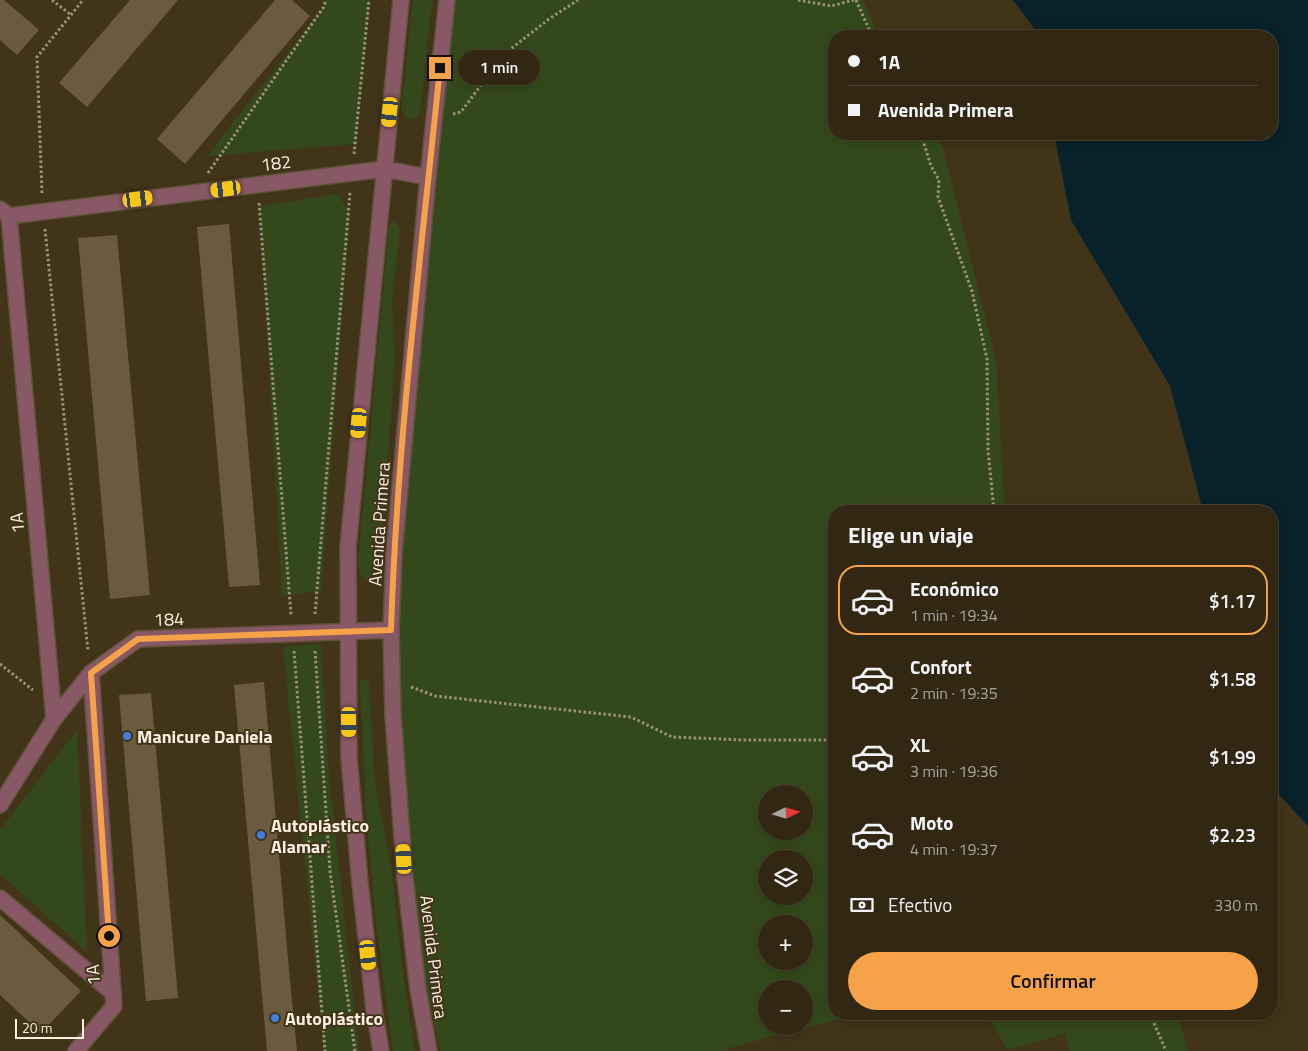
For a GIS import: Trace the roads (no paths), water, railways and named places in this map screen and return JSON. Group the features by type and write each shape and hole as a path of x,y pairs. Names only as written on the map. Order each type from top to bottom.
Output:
{"street":[{"name":"Avenida Primera","path":"381,1051 374,1009 361,892 351,778 348,547 401,0"},
{"name":"Avenida Primera","path":"429,1051 418,989 405,877 392,680 391,630 394,554 428,178 447,0"},
{"name":"182","path":"5,212 43,210 195,193 384,169 428,178"},
{"name":"1A","path":"5,212 53,712"},
{"name":"184","path":"1,802 53,712 91,673 138,639 348,630 391,630"},
{"name":"1A","path":"91,673 114,999"},
{"path":"0,898 114,999 76,1051"}],"water":[{"path":"1013,0 1308,0 1308,826 1278,794 1278,505 1201,505 1170,386 1071,220 1055,140 1278,140 1278,30 1034,30"}],"place":[{"name":"Manicure Daniela","path":"127,736"},
{"name":"Autoplástico Alamar","path":"261,835"},
{"name":"Autoplástico","path":"275,1018"}]}
